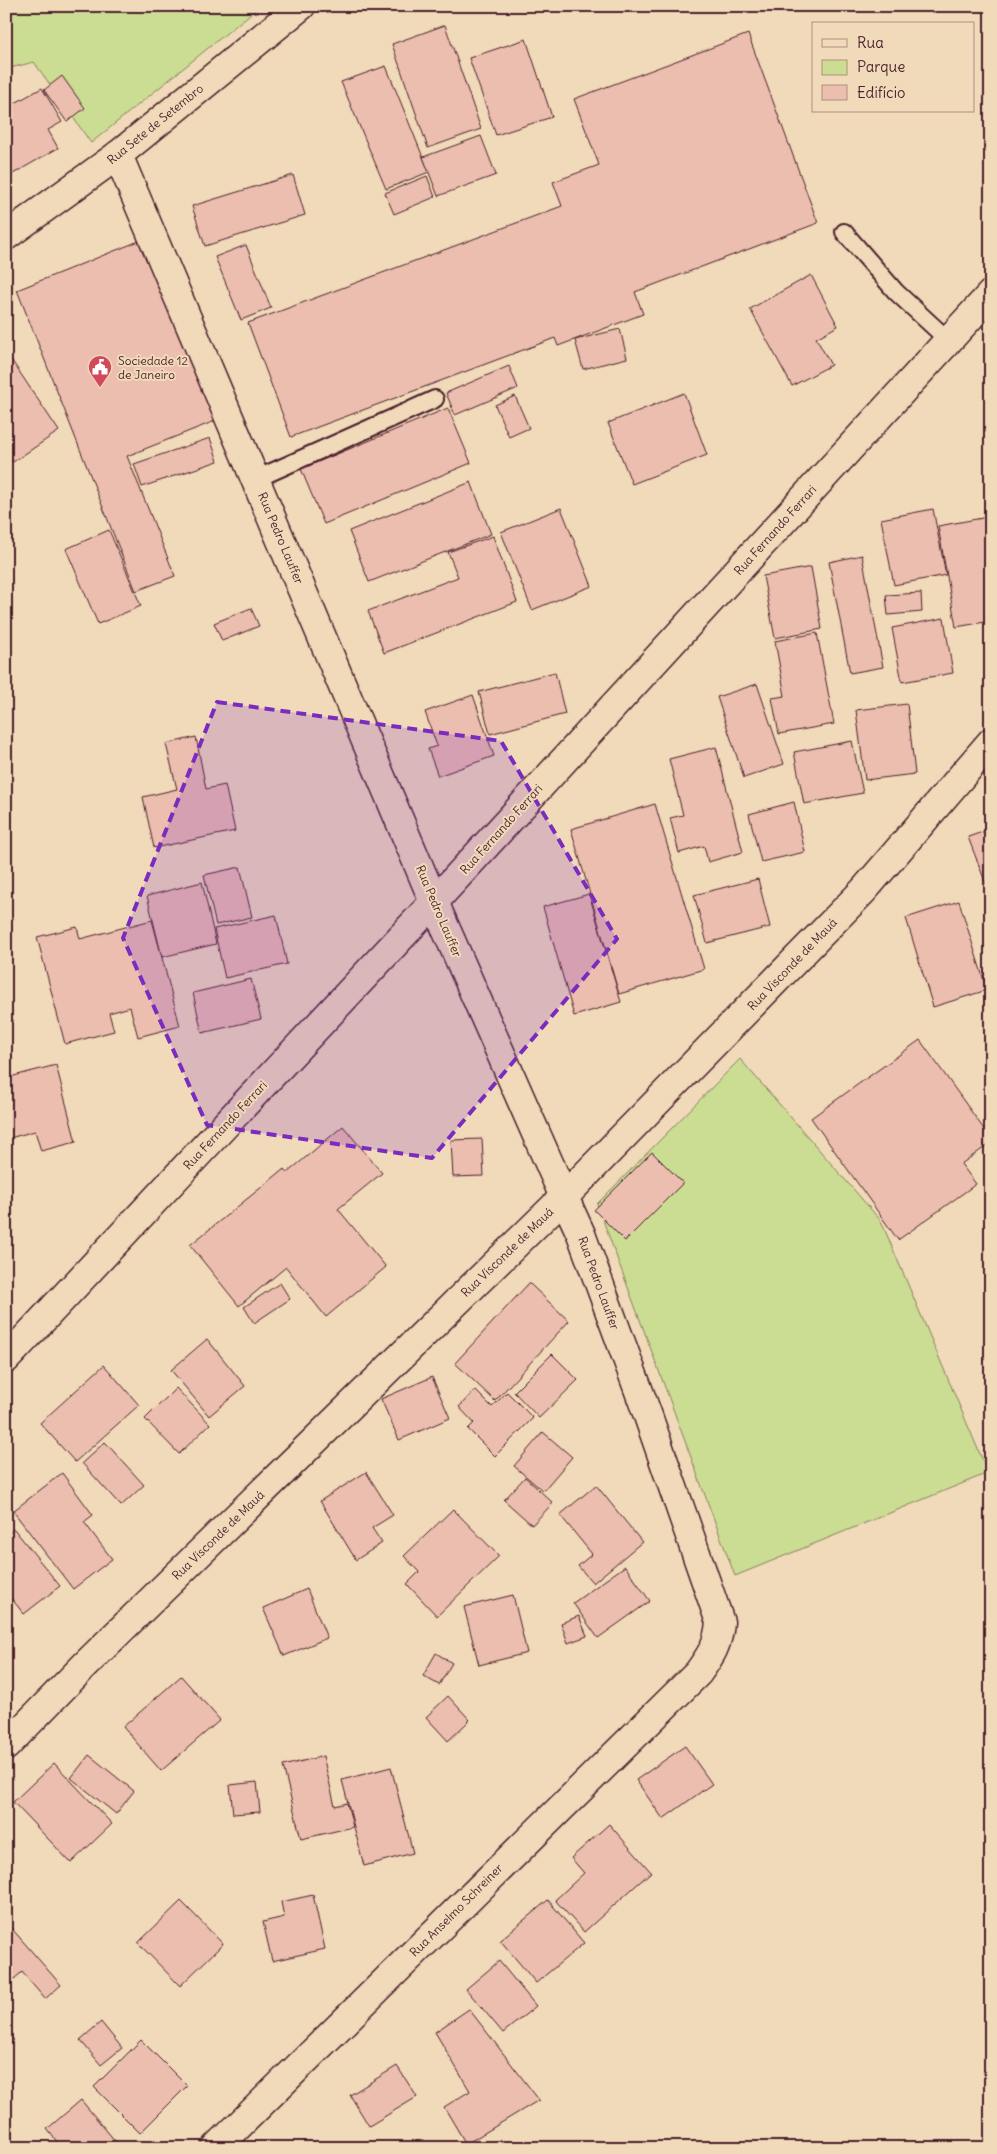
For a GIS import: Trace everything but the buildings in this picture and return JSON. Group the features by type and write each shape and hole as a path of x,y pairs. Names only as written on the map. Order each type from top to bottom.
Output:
{"street":[{"name":"Rua Sete de Setembro","path":"6,236 118,155 301,6"},
{"name":"Rua Pedro Lauffer","path":"118,155 434,902 581,1234 644,1404 720,1622 718,1641 698,1673"},
{"name":"Rua Fernando Ferrari","path":"6,1359 434,902 991,294"},
{"name":"Rua Visconde de Mauá","path":"6,1746 86,1664 564,1196 864,890 991,742"},
{"name":"Rua Anselmo Schreiner","path":"216,2148 698,1673"}],"lane":[{"path":"844,232 896,292 948,340"},
{"path":"256,479 435,400"}],"highlighted area":[{"path":"217,702 501,741 617,939 432,1158 207,1125 123,938"}],"green space":[{"path":"6,6 260,6 91,143 34,62 6,69"},
{"path":"740,1059 881,1221 988,1473 735,1576 597,1204"}],"place":[{"name":"Sociedade 12 de Janeiro","path":"100,388"}]}
